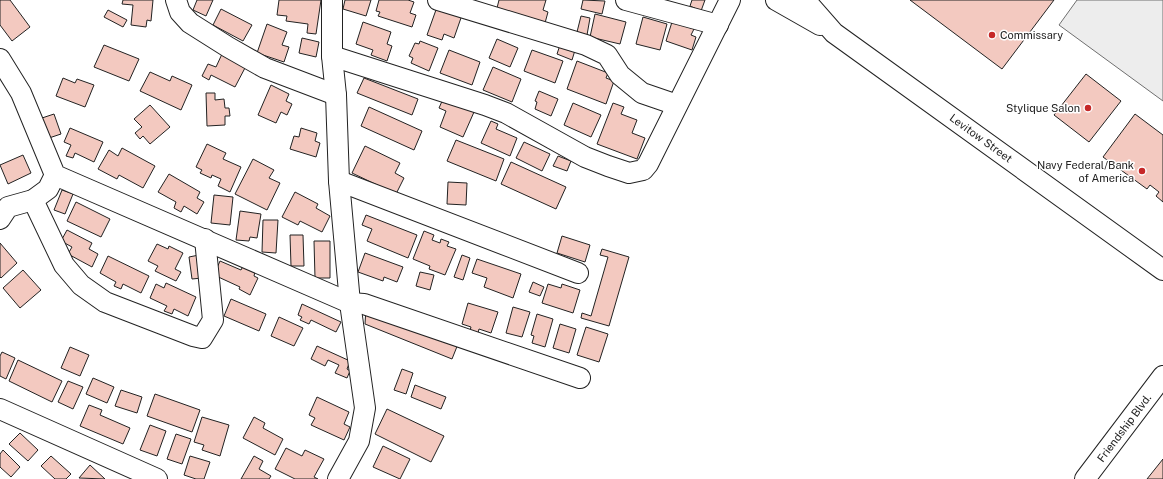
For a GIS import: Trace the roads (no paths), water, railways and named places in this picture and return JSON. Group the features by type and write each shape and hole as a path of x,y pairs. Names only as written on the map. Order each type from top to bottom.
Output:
{"street":[{"path":"176,0 180,12 190,23 228,47 265,68 336,95"},
{"path":"332,0 332,56 336,95 339,181 350,303 365,408 359,441 338,479"},
{"path":"438,0 586,45 607,55 620,74 642,93 677,105"},
{"path":"626,0 718,25"},
{"path":"332,56 506,113 585,157 629,173 643,170 648,164 730,0"},
{"path":"776,0 834,33"},
{"name":"Levitow Street","path":"805,0 834,33 1163,270"},
{"path":"0,59 21,93 55,176 205,239 350,303 364,304 580,378"},
{"path":"0,219 8,208 33,200 48,189 55,176"},
{"path":"339,181 578,273"},
{"path":"33,200 64,265 81,285 105,302 193,336 202,338 213,320 205,239"},
{"name":"Friendship Blvd.","path":"1085,479 1163,376"},
{"path":"0,409 157,479"}],"place":[{"name":"Commissary","path":"992,35"},
{"name":"Stylique Salon","path":"1088,108"},
{"name":"Navy Federal/Bank of America","path":"1142,171"}]}
